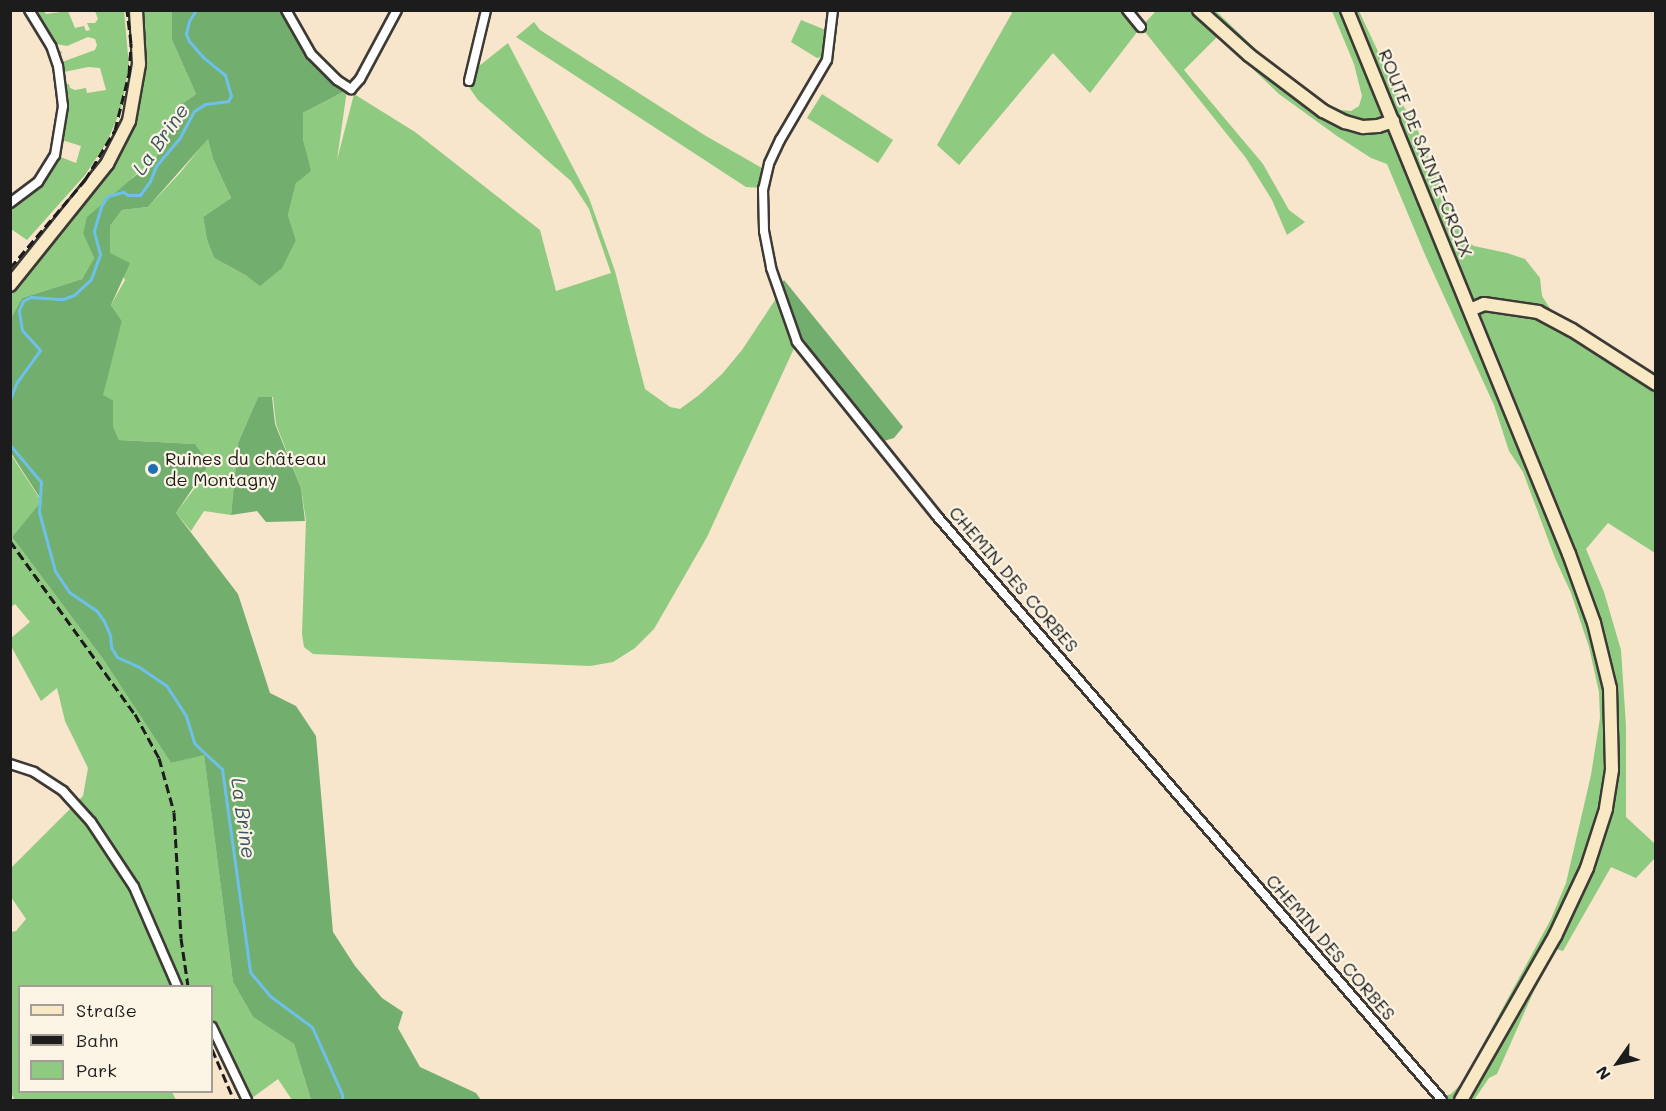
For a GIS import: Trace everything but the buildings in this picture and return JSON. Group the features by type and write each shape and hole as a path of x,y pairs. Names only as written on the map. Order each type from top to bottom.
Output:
{"main road":[{"path":"10,285 107,164 129,121 139,64 136,10"},
{"path":"1199,10 1262,66 1323,111 1345,122 1363,127 1378,126 1393,121"},
{"name":"ROUTE DE SAINTE-CROIX","path":"1347,10 1586,597 1606,665 1613,733 1612,770 1606,808 1587,868 1555,936 1461,1101"},
{"path":"1470,310 1484,304 1538,312 1572,330 1656,384"}],"street":[{"path":"10,203 38,182 55,155 63,106 58,66 51,46 29,10"},
{"path":"286,10 304,46 337,80 351,89 360,79 397,10"},
{"path":"469,81 486,10"},
{"name":"CHEMIN DES CORBES","path":"833,10 827,60 780,140 769,164 763,189 764,231 771,268 797,342 936,515 1442,1101"},
{"path":"1127,10 1141,27"},
{"path":"10,764 34,772 63,791 91,822 134,887 176,985"},
{"path":"213,1029 247,1101"}],"green space":[{"path":"38,11 44,11 46,14 68,11 75,28 84,26 86,31 90,30 87,23 95,23 98,19 95,11 124,11 129,66 121,109 107,142 85,175 27,240 11,229 10,208 44,181 58,156 76,163 81,146 62,140 67,106 65,85 69,84 70,88 75,90 86,88 87,93 106,90 100,68 88,67 59,73 53,51 61,51 59,55 62,62 95,50 97,45 95,39 88,37 67,46 51,43"},
{"path":"137,11 172,11 172,40 196,94 182,104 156,158 134,176 83,234 94,258 82,279 22,298 11,321 11,293 23,279 129,121"},
{"path":"172,11 281,11 306,55 335,83 347,90 303,113 303,139 311,171 296,183 288,215 296,240 282,268 260,286 214,258 207,240 203,217 231,198 213,159 208,139 148,207 122,210 110,226 110,253 130,263 111,305 122,321 103,395 113,400 113,426 119,440 195,444 209,464 176,513 238,594 270,693 296,706 316,736 333,932 355,966 382,998 403,1012 398,1028 420,1067 476,1093 481,1100 311,1100 294,1044 253,1017 233,982 204,755 171,763 103,659 12,537 42,501 11,453 10,321 22,298 82,279 94,258 83,234 87,217 156,158 182,104 196,94 172,40"},
{"path":"1010,11 1127,11 1141,27 1090,93 1053,53 959,165 937,145 1012,13"},
{"path":"1156,11 1216,11 1270,63 1276,65 1315,98 1341,110 1351,111 1359,106 1362,96 1354,64 1332,11 1359,11 1405,109 1412,116 1451,213 1465,240 1474,246 1525,259 1540,278 1542,296 1551,310 1655,375 1655,553 1608,523 1586,549 1604,592 1621,650 1626,726 1626,817 1655,844 1655,858 1636,878 1611,867 1563,951 1557,949 1533,993 1497,1074 1489,1078 1474,1100 1440,1100 1440,1098 1451,1094 1462,1083 1551,919 1566,883 1591,775 1600,718 1599,692 1589,647 1571,593 1555,558 1523,472 1509,451 1494,405 1426,257 1387,164 1371,158 1337,136 1279,94 1218,36 1184,70 1263,164 1289,210 1305,222 1287,235 1272,200 1246,158 1141,27"},
{"path":"801,20 828,31 823,57 817,58 791,42"},
{"path":"534,22 540,30 706,136 767,171 763,188 746,187 516,37"},
{"path":"508,43 589,198 615,271 645,389 670,407 680,409 722,374 742,350 779,294 827,374 884,441 882,449 797,342 707,537 654,629 635,648 613,662 590,666 313,654 304,647 302,634 306,521 301,488 276,424 273,397 258,397 238,443 231,515 204,511 191,531 176,513 197,485 194,444 119,440 113,426 113,400 102,395 122,321 111,305 125,280 110,253 110,226 122,210 148,207 180,173 208,138 213,159 231,198 203,217 207,240 214,258 247,276 296,240 288,215 296,183 310,170 303,139 303,113 347,90 337,160 354,94 415,132 540,230 556,291 611,273 589,209 571,181 478,100 466,83 474,70"},
{"path":"822,94 893,140 878,163 807,118"},
{"path":"784,280 903,427 894,438 884,441 827,374 793,323 780,285"},
{"path":"258,397 272,397 275,424 301,488 305,521 266,522 257,511 231,515 238,443"},
{"path":"10,453 42,502 12,537 103,659 171,763 204,754 233,982 253,1017 294,1044 311,1100 292,1100 278,1079 249,1100 213,1028 213,985 18,985 18,1093 172,1093 176,1100 15,1100 11,1093 11,932 16,931 26,919 11,897 11,868 83,796 88,768 65,721 57,688 41,701 11,646 11,638 30,622 15,604 11,607"}],"waterway":[{"name":"La Brine","path":"10,399 17,382 40,350 22,330 19,310 23,301 31,297 63,299 74,295 91,279 100,254 94,231 101,206 108,196 123,192 128,195 140,195 150,181 156,166 179,139 194,111 205,104 228,101 231,96 225,75 203,57 186,34 189,21 196,10"},
{"name":"La Brine","path":"10,445 41,482 39,512 55,571 69,592 96,610 104,621 110,635 111,647 117,657 139,667 166,685 186,716 194,743 222,769 250,972 270,996 312,1027 342,1094 342,1100"}],"railway":[{"path":"10,268 85,180 115,130 129,74 131,43 127,10"},
{"path":"10,541 135,714 159,758 174,812 181,938 188,985"},
{"path":"213,1051 234,1100"}],"place":[{"name":"Ruines du château de Montagny","path":"153,469"}]}
